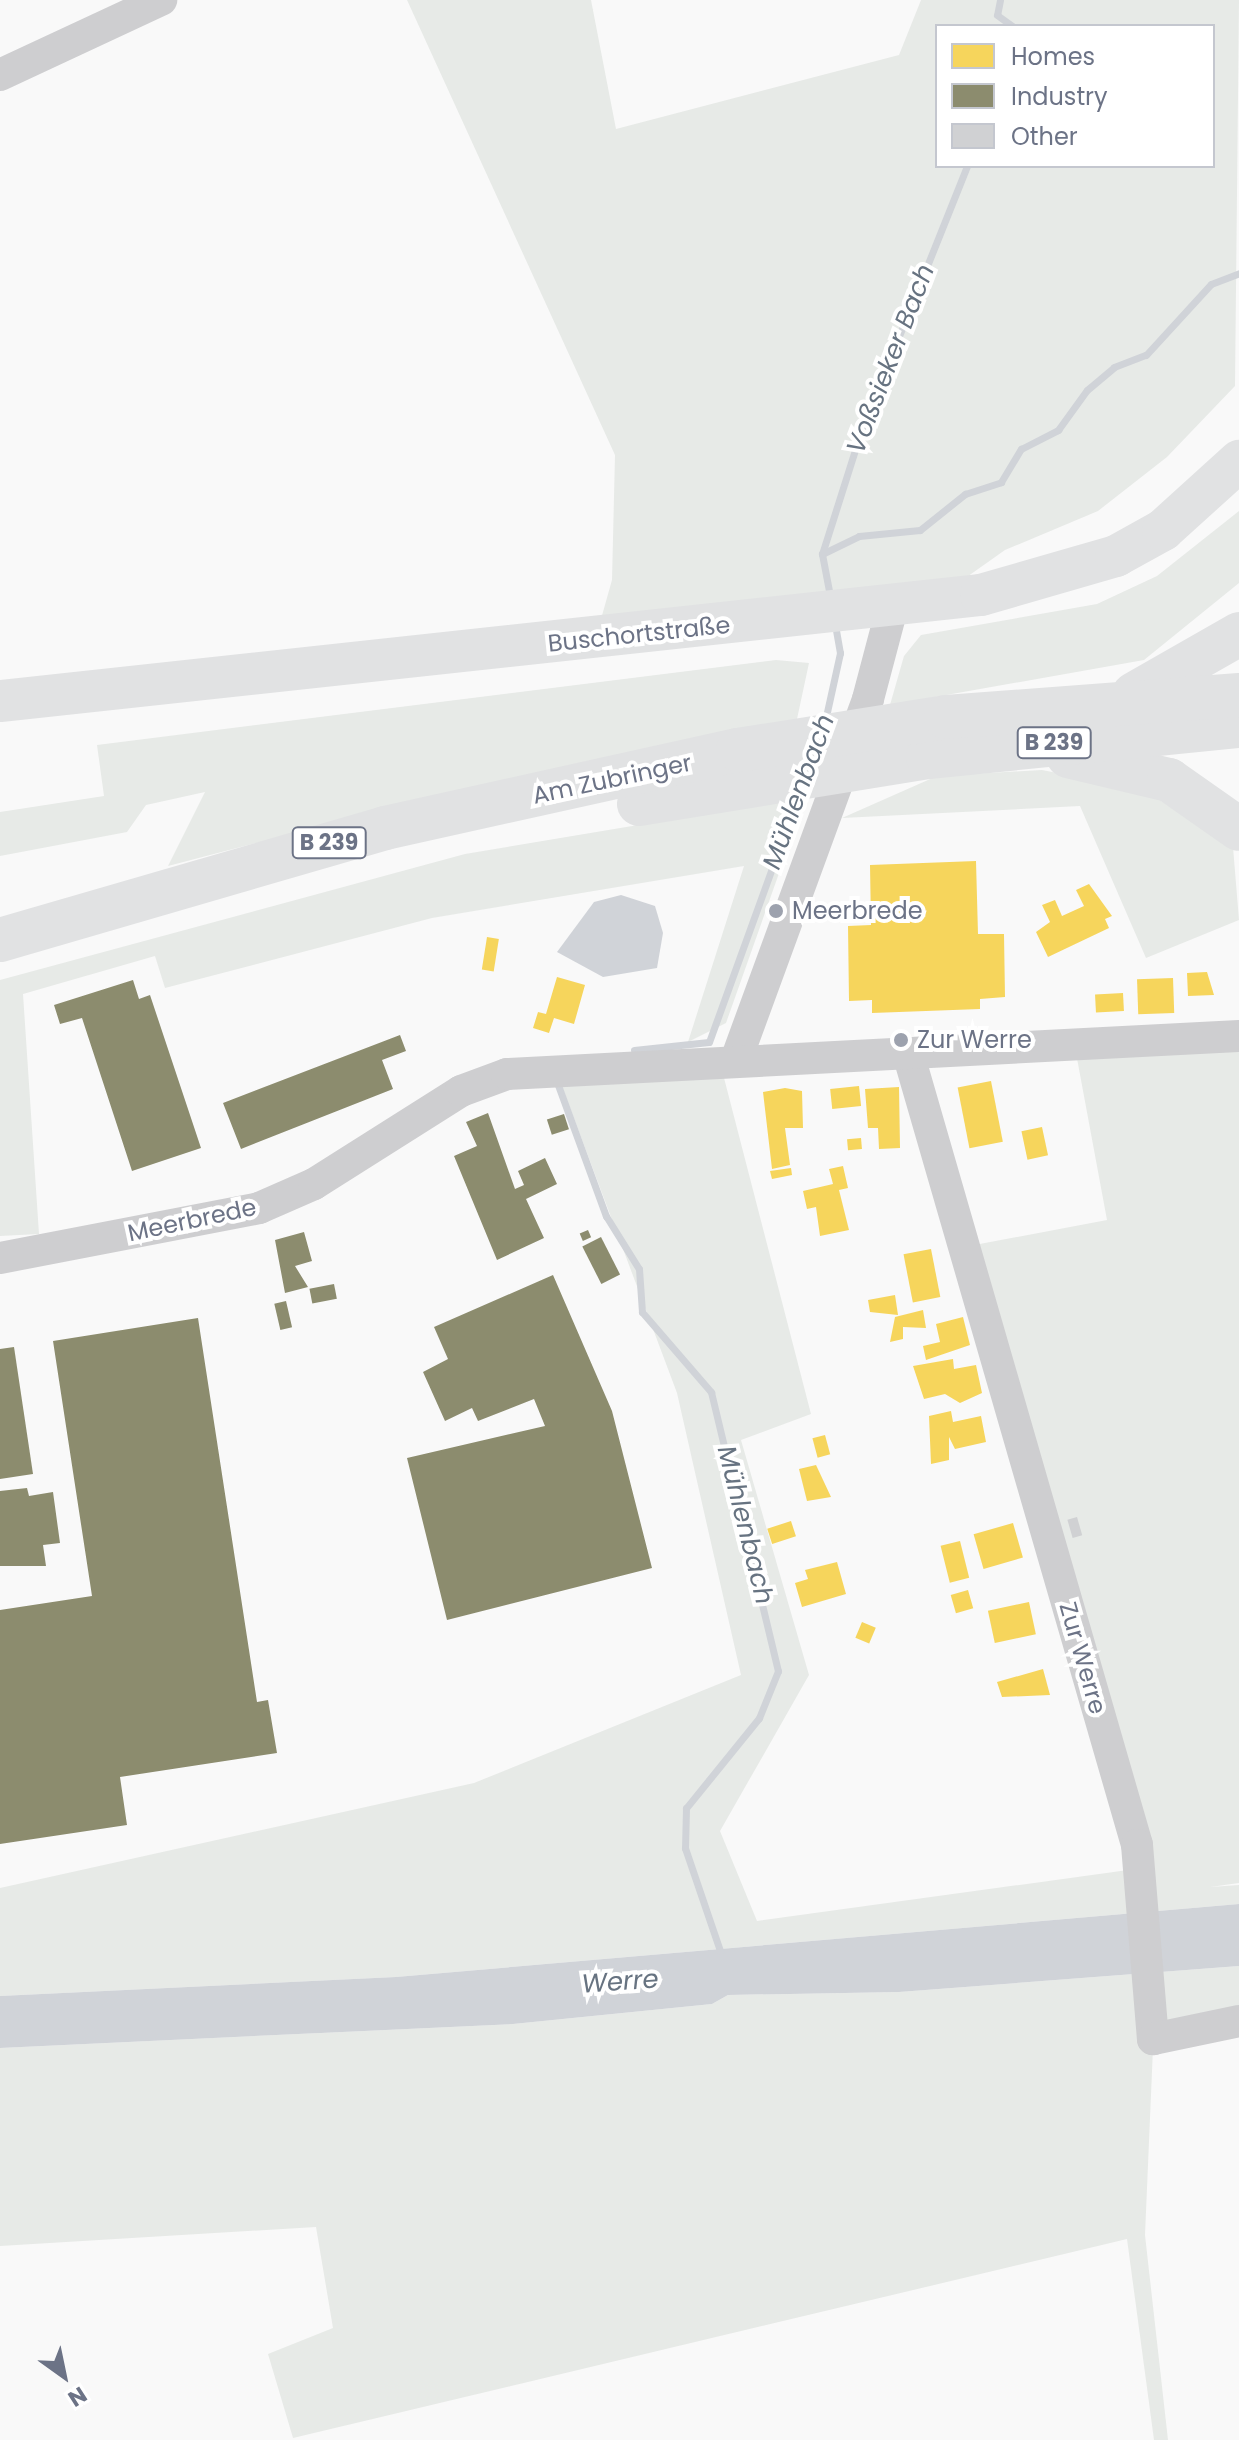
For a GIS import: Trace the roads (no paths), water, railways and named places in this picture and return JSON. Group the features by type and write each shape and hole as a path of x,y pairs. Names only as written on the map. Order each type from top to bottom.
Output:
{"highway":[{"path":"1119,703 1239,634"},
{"name":"Am Zubringer","path":"947,742 1119,703 1239,695"},
{"name":"Am Zubringer","path":"0,940 385,828 730,769 947,742 1239,726"},
{"path":"947,742 1127,765 1169,780 1239,829"},
{"name":"Am Zubringer","path":"0,961 730,769"}],"main road":[{"name":"Buschortstraße","path":"0,701 892,608 1058,578 1116,556 1201,501 1239,461"}],"street":[{"path":"0,75 161,0"},
{"path":"736,1060 868,699 892,608"},
{"name":"Meerbrede","path":"0,1258 259,1208 314,1184 461,1091 507,1074 1239,1036"},
{"name":"Zur Werre","path":"908,1053 1142,1880 1152,2027 1239,2021"}],"water":[{"path":"621,895 655,906 663,933 657,968 603,977 557,952 594,902"},
{"name":"Werre","path":"1239,1904 1239,1966 899,1992 728,1995 712,2004 513,2024 0,2048 0,1996 396,1977"}],"waterway":[{"name":"Voßsieker Bach","path":"1000,0 997,15 1009,24"},
{"name":"Voßsieker Bach","path":"830,596 822,554 861,431 966,168"},
{"path":"822,554 859,536 920,530 965,494 1001,482 1021,449 1058,430 1087,390 1114,367 1146,355 1211,284 1239,273"},
{"name":"Mühlenbach","path":"825,721 840,653 835,624"},
{"name":"Mühlenbach","path":"634,1050 709,1042 799,793"},
{"name":"Mühlenbach","path":"558,1085 606,1216 639,1269 642,1312 711,1392 778,1671 759,1718 686,1808 685,1848 720,1951"}],"place":[{"name":"Meerbrede","path":"776,911"},
{"name":"Zur Werre","path":"901,1040"}]}
